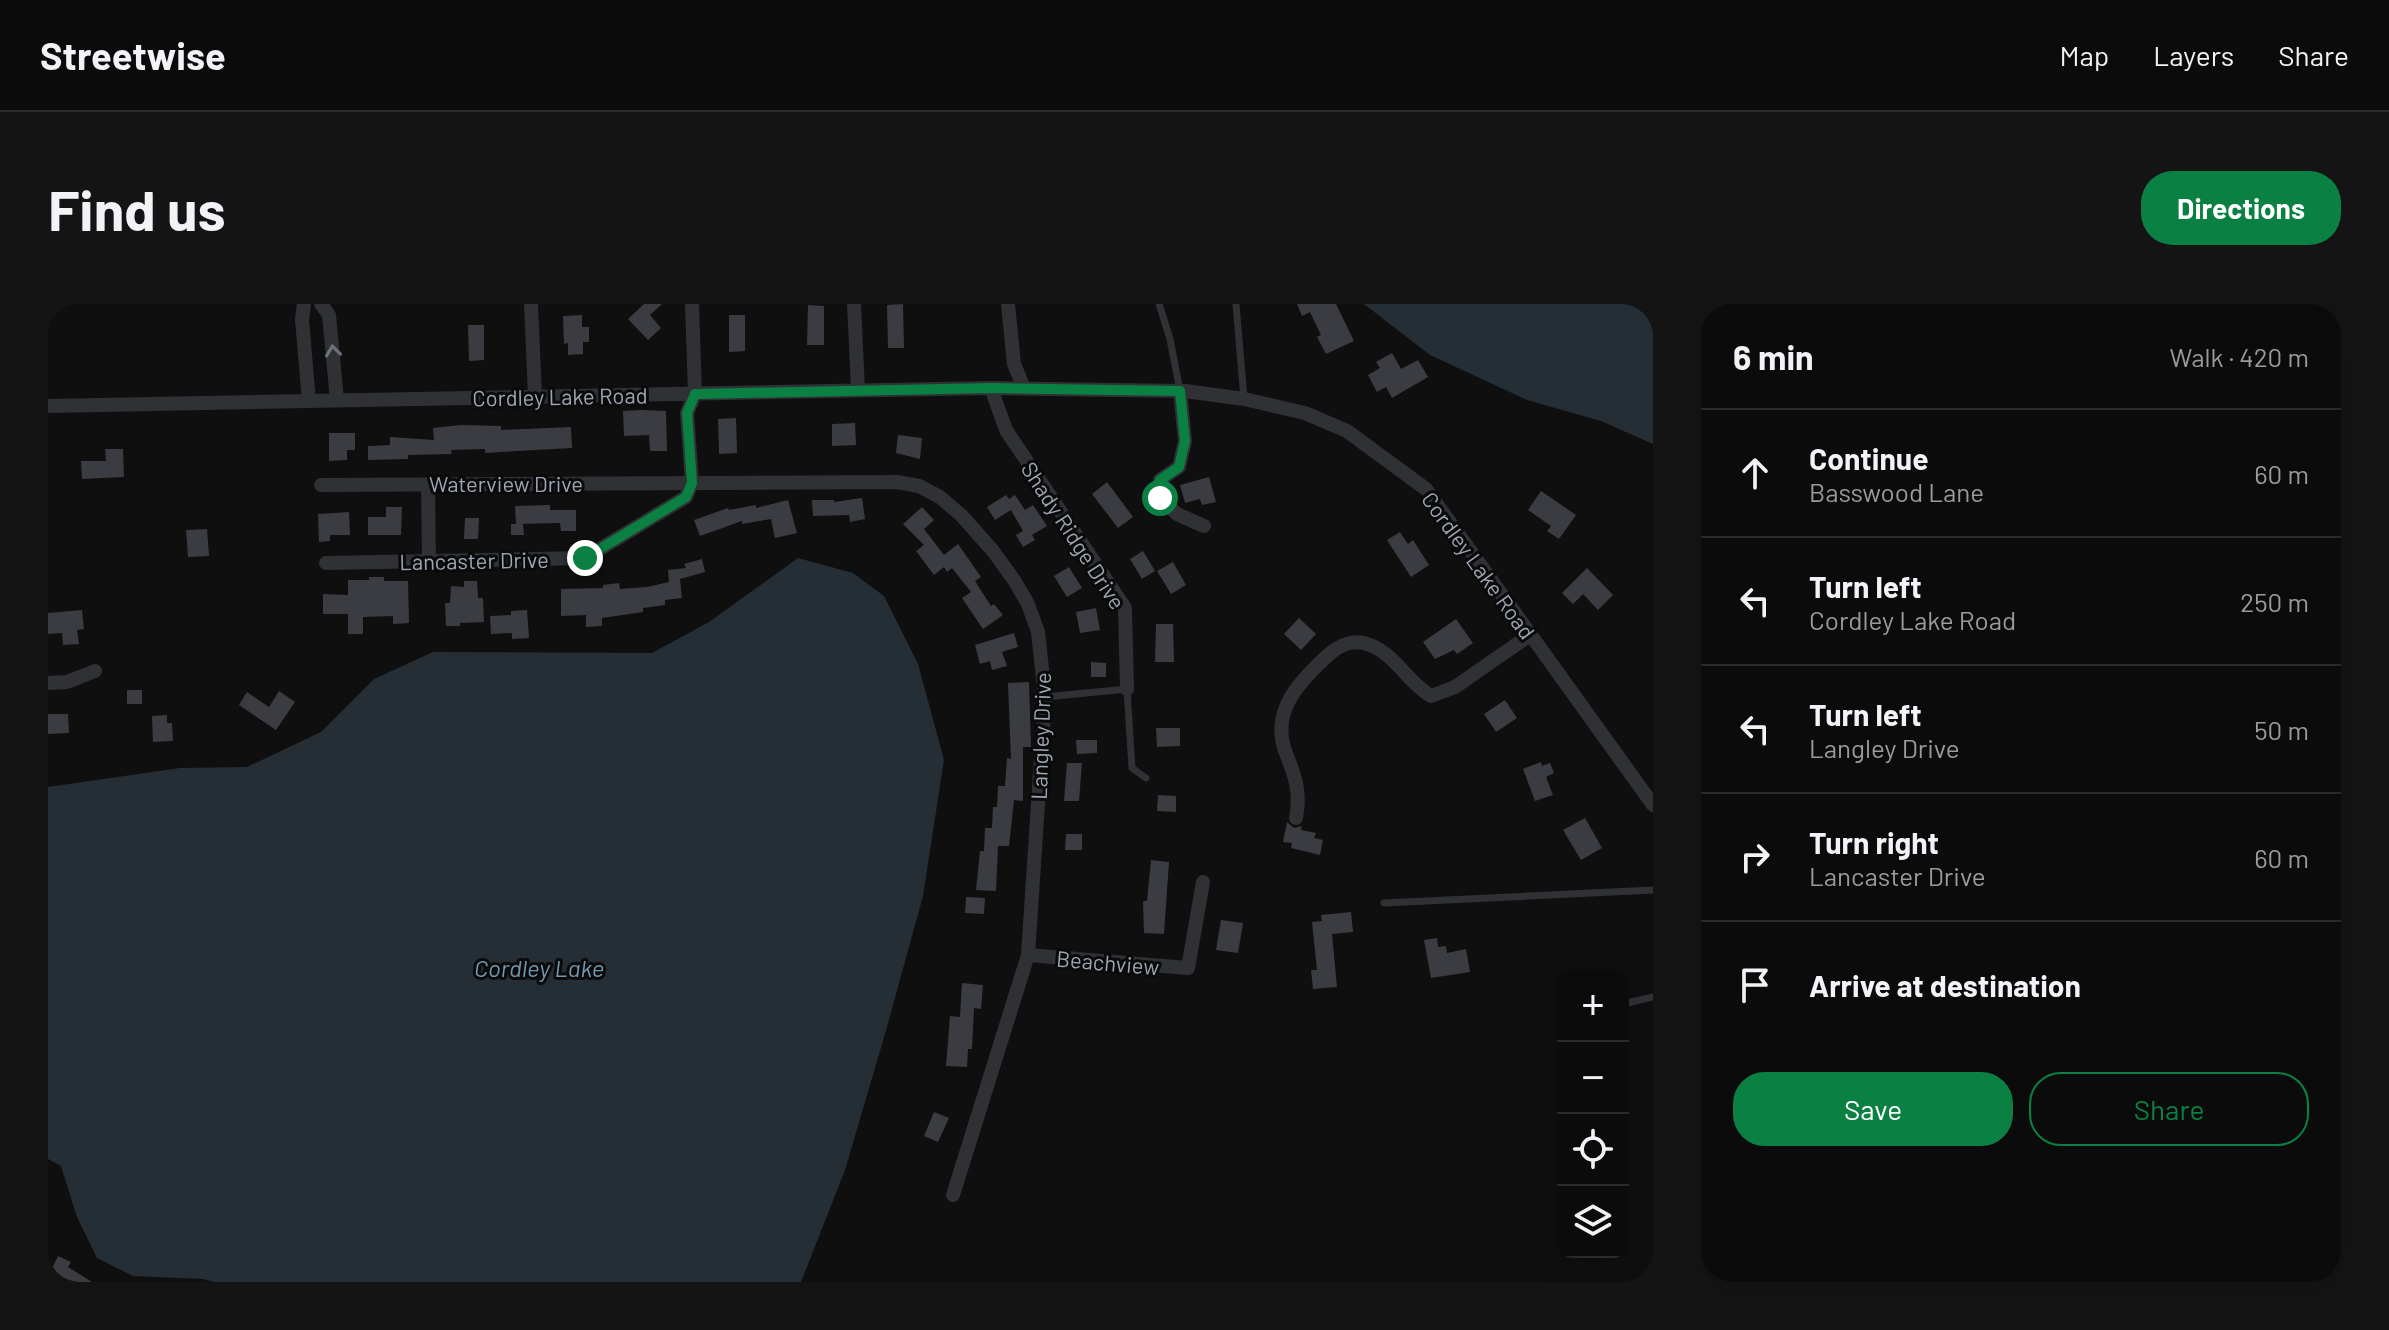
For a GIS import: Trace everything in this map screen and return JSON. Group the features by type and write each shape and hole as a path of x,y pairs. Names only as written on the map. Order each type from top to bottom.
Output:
{"street":[{"path":"304,304 302,320 309,401"},
{"path":"321,304 329,315 337,400"},
{"path":"531,304 535,396"},
{"path":"692,304 695,394 687,413 692,483"},
{"path":"854,304 858,389"},
{"path":"1008,304 1014,364 1024,388"},
{"name":"Shady Ridge Drive","path":"991,388 1006,430 1125,608 1127,689"},
{"name":"Cordley Lake Road","path":"48,406 1024,388 1180,391 1244,399 1305,413 1347,431 1426,489 1653,805"},
{"path":"1180,391 1185,441 1179,467 1160,480 1160,498 1177,514 1204,526"},
{"name":"Langley Drive","path":"692,483 897,482 919,486 940,497 962,516 993,551 1028,604 1038,632 1045,697 1028,955 953,1195"},
{"name":"Waterview Drive","path":"321,485 692,483"},
{"name":"Lancaster Drive","path":"326,563 585,558 686,497 692,483"},
{"path":"428,484 429,562"},
{"path":"1296,818 1298,787 1282,741 1282,715 1304,678 1337,647 1358,642 1369,644 1387,654 1420,689 1431,696 1455,687 1530,635"},
{"path":"48,683 67,682 95,671"},
{"name":"Beachview","path":"1028,955 1188,968 1203,882"}],"lane":[{"path":"1159,304 1170,339 1180,391"},
{"path":"1236,304 1244,399"},
{"path":"1045,697 1127,689 1132,768 1146,778"},
{"path":"1384,903 1653,890"},
{"path":"1629,1003 1653,997"}],"water":[{"path":"1364,304 1653,304 1653,444 1601,421 1527,400 1430,355"},
{"name":"Cordley Lake","path":"798,558 853,573 884,596 918,664 944,760 923,896 845,1170 801,1282 214,1282 133,1276 97,1258 77,1217 61,1166 48,1159 48,787 180,768 247,767 321,732 374,679 433,652 652,653 709,622"}],"building":[{"path":"644,304 662,304 650,315 661,328 648,340 628,319"},
{"path":"903,304 904,348 888,348 887,305"},
{"path":"1297,304 1336,304 1354,341 1326,354 1310,312 1302,316"},
{"path":"808,305 824,306 824,345 807,345"},
{"path":"582,315 582,327 589,327 589,342 583,342 583,354 568,355 568,343 564,344 563,316"},
{"path":"729,315 745,315 745,351 729,352"},
{"path":"468,325 484,325 484,360 469,361"},
{"path":"1392,353 1401,369 1418,360 1428,377 1392,398 1386,387 1377,392 1368,375 1380,368 1376,362"},
{"path":"623,411 666,411 667,451 650,451 649,435 624,436"},
{"path":"736,418 737,453 719,454 718,419"},
{"path":"855,423 856,445 832,446 832,424"},
{"path":"501,426 501,430 571,427 572,448 485,453 485,449 451,450 452,454 368,460 368,446 390,445 390,437 434,440 433,428"},
{"path":"329,433 355,433 355,450 347,450 347,460 329,461"},
{"path":"898,435 922,438 920,459 896,453"},
{"path":"105,449 123,449 124,477 82,479 81,461 106,461"},
{"path":"1209,477 1216,502 1202,505 1200,499 1185,503 1180,485"},
{"path":"1107,482 1133,517 1118,528 1092,494"},
{"path":"1541,491 1576,515 1559,539 1547,531 1551,526 1528,510"},
{"path":"1006,495 1009,499 1015,495 1025,510 1033,505 1047,526 1032,535 1035,540 1023,547 1016,535 1023,531 1011,510 995,520 987,507"},
{"path":"862,498 865,519 850,522 849,515 813,516 812,500 834,502"},
{"path":"788,500 797,533 775,538 771,519 742,524 742,521 700,536 694,520 728,508 756,505 756,508"},
{"path":"550,505 550,510 576,510 576,531 561,531 560,523 516,524 515,506"},
{"path":"386,507 402,507 401,535 368,535 368,517 386,517"},
{"path":"922,507 934,520 924,529 944,555 958,544 981,577 975,581 991,606 994,604 1003,615 983,629 962,598 971,592 952,568 947,572 944,567 934,575 916,551 924,545 903,524"},
{"path":"349,512 350,535 330,535 330,541 319,542 318,514"},
{"path":"465,518 479,518 478,539 464,539"},
{"path":"511,524 523,524 524,535 511,535"},
{"path":"207,529 209,556 188,557 186,530"},
{"path":"1400,532 1408,544 1413,540 1429,565 1411,577 1387,540"},
{"path":"1143,551 1155,571 1142,579 1130,559"},
{"path":"702,559 705,572 680,579 682,598 665,600 665,605 643,608 643,612 602,618 602,626 586,627 586,615 561,616 561,589 603,588 603,585 619,583 620,589 647,587 669,582 668,570 686,568 684,564"},
{"path":"1173,562 1186,585 1171,594 1157,571"},
{"path":"1069,567 1082,588 1067,597 1054,576"},
{"path":"1587,568 1613,595 1598,610 1583,594 1573,604 1562,593"},
{"path":"369,577 384,577 384,581 408,581 409,623 393,624 393,616 363,617 363,634 348,634 348,614 323,614 323,594 348,595 348,580 369,580"},
{"path":"464,581 477,581 478,598 483,598 484,622 446,626 445,603 450,603 451,586 464,587"},
{"path":"1096,608 1100,630 1080,633 1076,612"},
{"path":"82,610 84,629 77,630 79,644 63,645 62,633 48,634 48,613"},
{"path":"527,610 529,638 512,639 512,633 491,634 490,616"},
{"path":"1299,618 1316,634 1301,650 1284,634"},
{"path":"1456,619 1473,643 1457,654 1454,650 1435,659 1423,642"},
{"path":"1156,624 1173,624 1174,662 1155,662"},
{"path":"1014,633 1018,647 1002,652 1007,666 992,670 990,661 980,664 975,645"},
{"path":"1091,662 1106,663 1106,677 1091,677"},
{"path":"1029,682 1031,747 1023,747 1023,801 1014,800 1009,846 998,846 996,891 976,890 985,828 992,828 998,786 1005,786 1007,758 1011,759 1008,683"},
{"path":"127,690 142,690 142,704 127,704"},
{"path":"279,691 295,702 276,730 239,705 247,692 269,707"},
{"path":"1505,700 1517,718 1496,732 1484,714"},
{"path":"48,714 68,714 69,733 48,734"},
{"path":"167,715 167,723 172,723 173,741 153,742 152,716"},
{"path":"1156,728 1180,728 1180,746 1157,747"},
{"path":"1076,740 1097,740 1097,753 1077,754"},
{"path":"1541,762 1542,766 1550,763 1554,773 1546,777 1553,795 1535,801 1523,769"},
{"path":"1067,763 1082,763 1079,801 1064,801"},
{"path":"1158,795 1176,796 1176,812 1157,811"},
{"path":"1585,818 1602,848 1581,860 1563,830"},
{"path":"1287,822 1294,828 1302,826 1301,830 1316,833 1314,838 1323,840 1320,855 1291,848 1292,843 1283,842"},
{"path":"1066,834 1082,834 1082,850 1065,850"},
{"path":"1151,860 1169,862 1164,934 1144,933 1143,901 1147,901"},
{"path":"966,897 985,898 984,914 965,913"},
{"path":"1351,912 1353,932 1332,934 1337,987 1313,989 1311,970 1317,970 1312,922 1322,921 1321,915"},
{"path":"1221,920 1243,923 1238,953 1216,950"},
{"path":"1437,938 1438,947 1446,946 1447,953 1466,949 1470,972 1431,978 1424,940"},
{"path":"962,983 983,985 981,1009 974,1008 972,1049 968,1049 967,1067 946,1066 950,1016 960,1017"},
{"path":"934,1112 949,1118 938,1142 924,1136"},
{"path":"58,1256 71,1262 68,1267 92,1282 58,1282 48,1277"}],"route":[{"path":"585,558 686,497 692,483 687,413 695,394 991,388 1180,391 1185,441 1179,467 1160,480 1160,498"}]}
